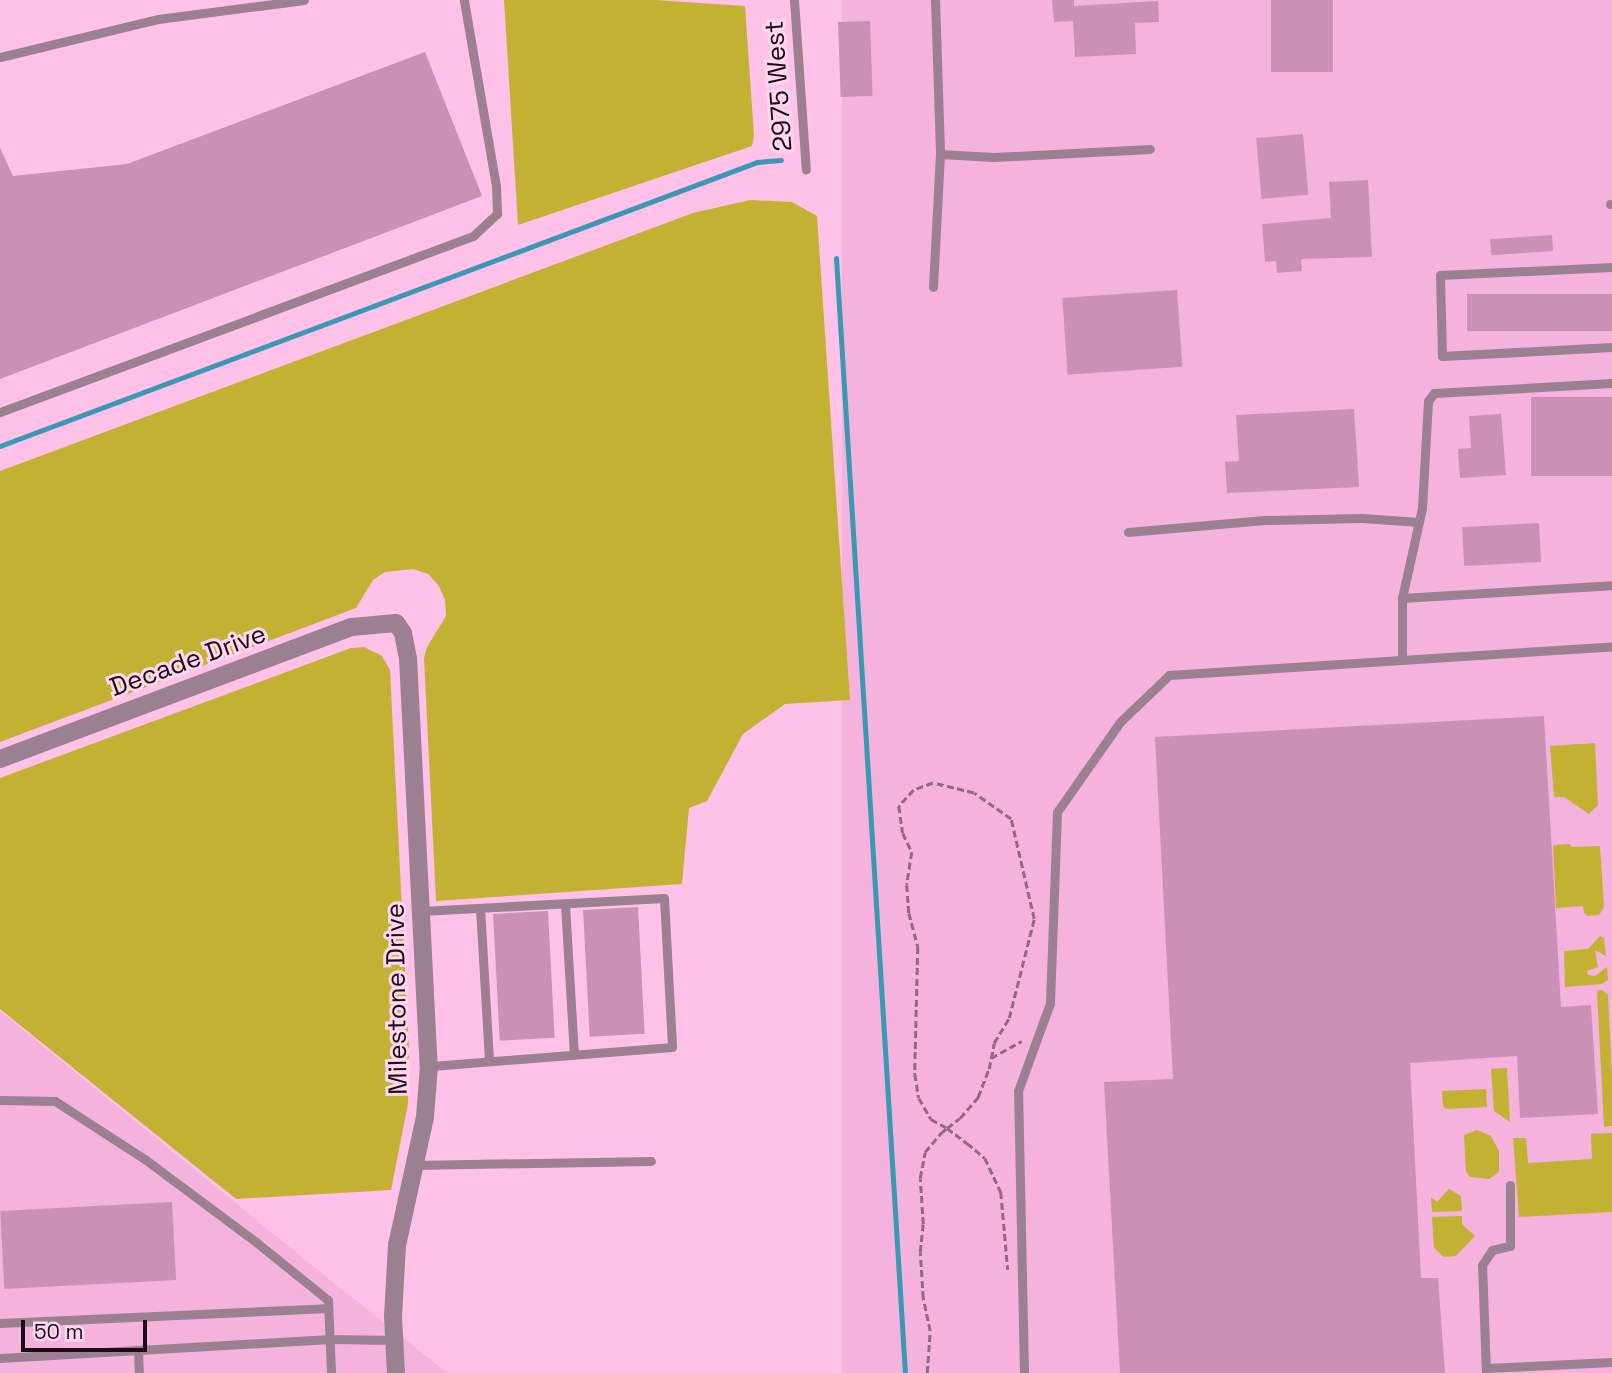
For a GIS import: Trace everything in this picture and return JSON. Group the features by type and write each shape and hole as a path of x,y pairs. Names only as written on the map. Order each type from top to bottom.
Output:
{"street":[{"name":"Decade Drive","path":"0,759 352,627 396,623"},
{"name":"Milestone Drive","path":"396,623 403,634 408,658 429,1066 425,1117 397,1245 394,1340 396,1373"}],"lane":[{"path":"0,57 158,19 304,0"},
{"path":"0,412 474,236 497,214 496,186 464,0"},
{"name":"2975 West","path":"794,0 806,170"},
{"path":"933,288 940,154 935,0"},
{"path":"940,154 994,157 1150,149"},
{"path":"1612,267 1440,275 1442,356 1612,347"},
{"path":"1402,660 1402,598 1419,522 1428,401 1434,393 1612,383"},
{"path":"1128,532 1264,520 1363,517 1419,522"},
{"path":"1402,598 1612,585"},
{"path":"1024,1373 1018,1090 1049,1003 1057,812 1120,723 1170,675 1612,646"},
{"path":"422,911 664,898 672,1047 429,1066"},
{"path":"565,904 574,1054"},
{"path":"480,908 489,1061"},
{"path":"0,1100 55,1101 146,1160 257,1242 328,1300 331,1373"},
{"path":"415,1166 651,1161"},
{"path":"1510,1185 1510,1246 1492,1250 1482,1265 1486,1371 1612,1362"},
{"path":"0,1323 328,1308"},
{"path":"0,1357 330,1339 394,1340"},
{"path":"138,1350 139,1373"}],"path":[{"path":"927,1373 930,1331 921,1276 920,1178 925,1152 947,1128 978,1097 994,1043 1009,1018 1034,919 1021,873 1011,819 974,793 933,783 915,790 899,806 903,833 912,852 907,885 909,913 918,947 915,1074 919,1098 931,1119 947,1128 985,1158 1000,1192 1009,1274"},
{"path":"991,1058 1040,1030"}],"shaded area":[{"path":"504,0 654,0 745,6 754,136 752,146 518,225"},
{"path":"842,0 1612,0 1612,1373 842,1373"},
{"path":"750,200 792,202 817,216 850,700 785,704 743,734 707,801 689,808 682,884 436,901 424,658 427,647 446,616 445,600 439,586 428,574 413,569 385,572 373,580 356,608 0,742 0,471 693,213"},
{"path":"364,647 382,656 390,670 409,1050 408,1104 391,1190 236,1199 0,1009 0,778 351,648"},
{"path":"1595,743 1598,805 1589,814 1564,797 1554,797 1550,746"},
{"path":"1570,844 1571,847 1600,846 1604,907 1599,915 1588,916 1584,913 1583,906 1556,908 1553,845"},
{"path":"1600,936 1604,938 1606,956 1595,950 1598,967 1587,971 1588,975 1595,976 1607,967 1608,980 1602,984 1565,987 1564,951 1588,949"},
{"path":"1602,990 1608,995 1612,1077 1612,1126 1604,1127 1597,991"},
{"path":"0,1011 335,1284 448,1373 0,1373"},
{"path":"1507,1068 1510,1122 1494,1111 1491,1069"},
{"path":"1486,1089 1487,1107 1446,1109 1443,1106 1442,1091"},
{"path":"1477,1130 1491,1136 1499,1151 1499,1172 1489,1179 1470,1177 1466,1172 1464,1135"},
{"path":"1612,1133 1612,1212 1519,1217 1513,1138 1526,1138 1528,1163 1592,1159 1591,1134"},
{"path":"1449,1189 1461,1196 1462,1211 1432,1212 1431,1197 1437,1202"},
{"path":"1462,1216 1462,1224 1475,1236 1456,1256 1444,1257 1434,1248 1432,1217"}],"building":[{"path":"1052,0 1074,0 1074,6 1158,1 1159,22 1135,23 1136,54 1075,57 1073,21 1054,22"},
{"path":"1271,0 1333,0 1333,72 1271,72"},
{"path":"870,21 873,96 841,97 838,22"},
{"path":"425,52 482,196 0,379 0,148 13,176 127,164"},
{"path":"1303,134 1308,195 1261,199 1256,138"},
{"path":"1368,180 1372,257 1301,259 1302,271 1277,273 1276,261 1265,262 1262,224 1331,218 1329,182"},
{"path":"1552,235 1553,251 1491,255 1490,239"},
{"path":"1177,290 1182,367 1068,375 1062,298"},
{"path":"1467,294 1612,294 1612,331 1467,331"},
{"path":"1531,397 1612,397 1612,476 1531,476"},
{"path":"1354,409 1359,487 1227,493 1225,462 1239,461 1236,415"},
{"path":"1501,414 1506,475 1460,478 1458,449 1471,448 1469,416"},
{"path":"1539,523 1541,562 1464,566 1462,527"},
{"path":"1544,716 1561,1007 1591,1005 1598,1114 1520,1118 1517,1056 1410,1063 1421,1278 1438,1278 1445,1373 1120,1373 1104,1082 1173,1079 1155,737"},
{"path":"638,907 645,1034 590,1037 583,910"},
{"path":"548,911 555,1038 500,1041 493,914"},
{"path":"172,1202 176,1280 4,1289 0,1211"}],"waterway":[{"path":"0,446 757,162 781,160"},
{"path":"836,258 905,1373"}]}
